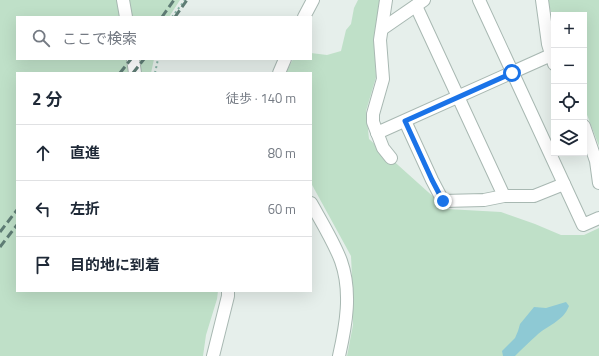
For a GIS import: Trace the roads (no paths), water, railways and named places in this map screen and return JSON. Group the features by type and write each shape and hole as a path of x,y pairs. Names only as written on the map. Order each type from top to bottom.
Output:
{"street":[{"path":"123,0 126,16"},
{"path":"305,16 313,0"},
{"path":"386,0 380,40 383,79 373,114 373,122 383,148 391,158"},
{"path":"479,0 583,225 599,218"},
{"path":"542,0 551,54"},
{"path":"382,30 420,3 458,97 504,196"},
{"path":"133,60 135,72"},
{"path":"279,72 285,60"},
{"path":"377,133 512,73 551,60"},
{"path":"405,121 443,201 484,200 504,196 534,196 564,184"},
{"path":"587,135 596,161 599,183"},
{"path":"312,205 344,271 347,309 339,356"},
{"path":"213,356 228,292"}],"water":[{"path":"566,302 569,306 559,320 540,332 515,356 503,356 502,351 515,338 520,324 534,307 546,308"}],"railway":[{"path":"163,16 174,0"},
{"path":"176,16 187,0"},
{"path":"121,72 130,60"},
{"path":"134,72 143,60"},
{"path":"0,232 16,211"},
{"path":"0,247 16,226"}]}
